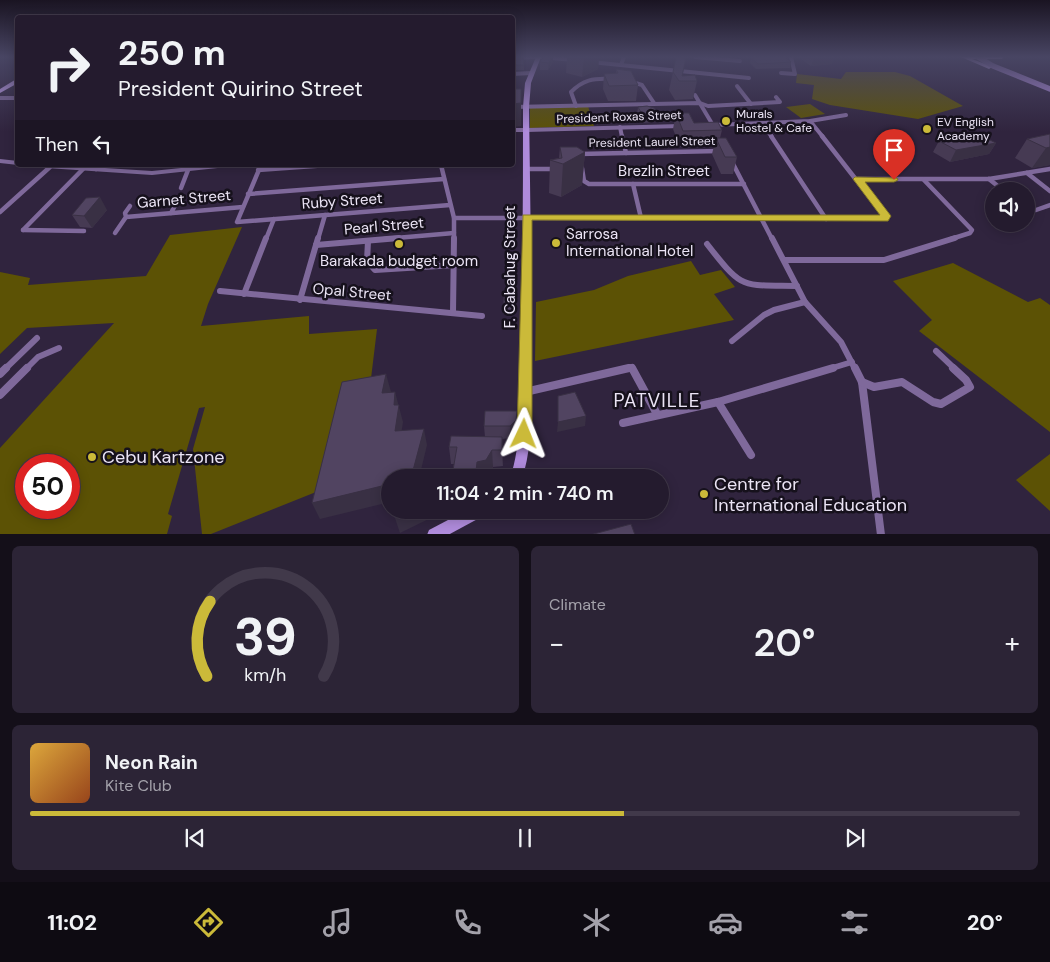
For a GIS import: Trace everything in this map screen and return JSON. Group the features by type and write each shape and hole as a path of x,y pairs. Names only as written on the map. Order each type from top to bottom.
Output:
{"main road":[{"path":"0,91 15,82"},
{"name":"F. Cabahug Street","path":"519,469 524,444 527,217 526,107 530,82"},
{"path":"1029,82 1050,90"},
{"path":"1030,82 1050,90"},
{"path":"1032,82 1050,90"},
{"path":"434,534 463,519"}],"street":[{"path":"576,106 571,92 583,82"},
{"path":"632,82 643,85 654,103"},
{"path":"737,86 751,104"},
{"path":"695,94 718,133"},
{"path":"515,108 654,103 700,103 708,106 780,102 776,97"},
{"path":"0,98 15,98"},
{"path":"705,125 810,121 846,115"},
{"path":"454,218 884,218 886,216 858,179 810,121"},
{"path":"762,123 826,219"},
{"name":"President Roxas Street","path":"515,130 690,125"},
{"path":"620,127 626,153"},
{"name":"President Laurel Street","path":"582,168 579,154 726,150 744,184"},
{"path":"0,161 15,163"},
{"path":"0,212 50,167 98,167 152,173 189,167"},
{"path":"180,188 189,167"},
{"path":"243,207 260,168 283,167"},
{"path":"441,167 454,218 453,313"},
{"path":"84,168 23,230 84,231"},
{"path":"526,169 563,168"},
{"path":"572,168 582,168"},
{"name":"Brezlin Street","path":"582,168 584,181 589,184 744,184"},
{"path":"858,179 988,180 1050,169"},
{"path":"1027,174 1050,191"},
{"path":"248,194 444,179"},
{"path":"784,260 884,260 970,233 972,230 970,226 924,180"},
{"path":"633,184 641,218"},
{"path":"744,184 805,302 840,342 862,382 881,534"},
{"path":"171,213 178,200"},
{"name":"Ruby Street","path":"243,207 236,222 450,205"},
{"path":"1035,210 1050,205"},
{"path":"115,233 126,217 125,213 130,206"},
{"name":"Garnet Street","path":"126,217 243,207"},
{"path":"300,300 325,215"},
{"path":"244,294 274,219"},
{"name":"Pearl Street","path":"316,245 454,233"},
{"path":"368,241 367,261 375,270 383,271 454,265"},
{"path":"707,244 733,277 740,281 747,284 797,286"},
{"name":"Opal Street","path":"220,291 482,316"},
{"path":"732,341 764,315 774,310 805,302"},
{"path":"0,374 37,338"},
{"path":"0,395 34,360 46,352 58,348"},
{"path":"862,382 874,387 902,382 910,385 930,400 941,404 970,387 966,380 936,352"},
{"path":"623,423 718,402 852,362"},
{"path":"525,392 632,367 657,414"},
{"path":"718,402 751,455"}],"shaded area":[{"path":"920,82 963,106 918,119 830,105 812,99 814,85 796,83"},
{"path":"810,104 825,114 801,118 786,107"},
{"path":"588,106 594,126 530,128 530,108"},
{"path":"242,227 208,304 201,326 309,316 309,334 377,329 369,395 326,488 211,534 202,534 193,449 205,407 199,408 168,514 172,516 167,534 0,534 0,448 114,323 27,328 0,354 0,272 30,278 28,285 146,276 170,235"},
{"path":"691,261 700,275 721,270 735,287 714,294 734,320 535,361 536,302 594,290 628,276"},
{"path":"953,263 1028,302 1040,298 1050,305 1050,432 919,331 932,320 893,281"},
{"path":"1050,454 1050,511 1016,480"}],"building":[{"path":"607,82 636,82 638,85 609,86"},
{"path":"515,89 521,89 521,103 515,104"},
{"path":"647,106 654,108 657,114 642,114 638,107"},
{"path":"676,113 689,113 694,123 718,122 722,130 683,131"},
{"path":"978,134 996,143 956,150 939,141"},
{"path":"1050,134 1050,147 1046,148 1027,139"},
{"path":"716,138 726,138 737,157 725,157"},
{"path":"560,147 577,147 585,152 563,164 550,160 562,158"},
{"path":"100,197 84,216 72,215 86,198"},
{"path":"513,296 513,311 503,311 504,297"},
{"path":"386,374 382,393 395,392 394,405 399,405 395,431 424,429 413,469 381,469 381,486 312,503 342,382"},
{"path":"575,392 586,416 558,422 558,396"},
{"path":"485,411 517,411 516,420 510,426 484,426"},
{"path":"451,436 502,437 502,450 492,450 486,460 477,462 476,469 453,469 457,447 449,447"},
{"path":"631,524 635,534 594,534"}],"place":[{"name":"Murals Hostel & Cafe","path":"726,121"},
{"name":"EV English Academy","path":"927,129"},
{"name":"Sarrosa International Hotel","path":"556,243"},
{"name":"Barakada budget room","path":"399,244"},
{"name":"Cebu Kartzone","path":"92,457"},
{"name":"Centre for International Education","path":"704,494"}],"district":[{"name":"PATVILLE","path":"657,400"}],"route":[{"path":"524,434 527,217 886,218 858,179 894,180"}]}
